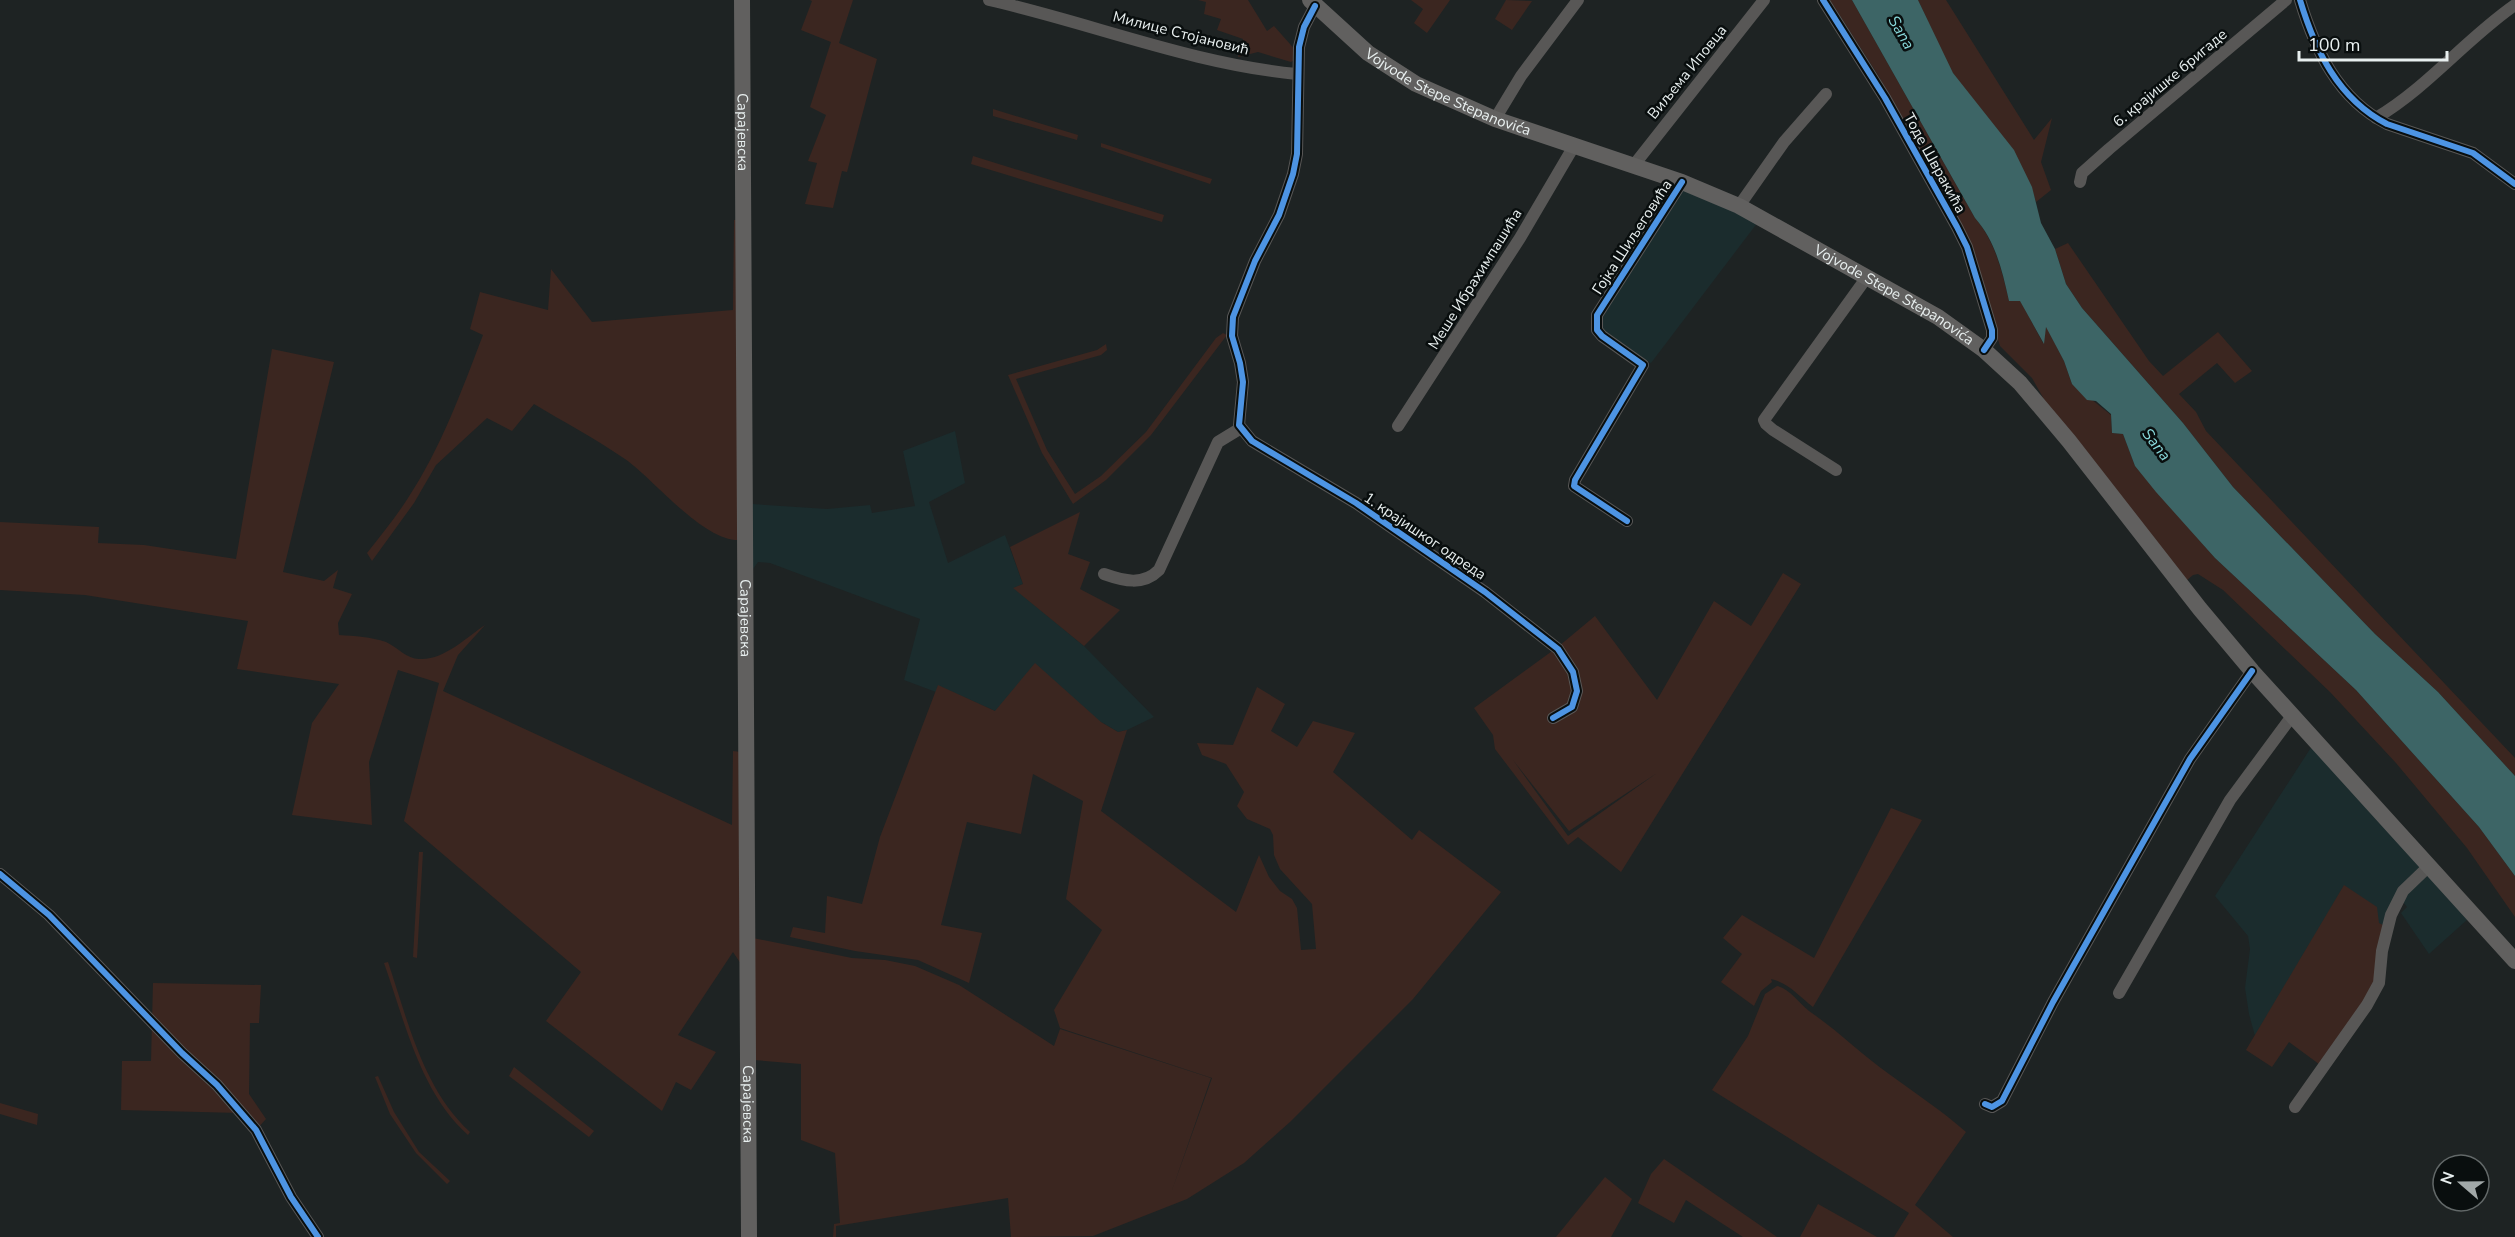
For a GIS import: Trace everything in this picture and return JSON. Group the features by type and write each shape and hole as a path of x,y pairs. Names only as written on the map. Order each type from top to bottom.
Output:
{"main road":[{"name":"Сарајевска","path":"742,0 749,1237"},
{"name":"Vojvode Stepe Stepanovića","path":"1312,3 1368,53 1389,68 1443,98 1495,119 1682,182 1739,206 1938,317 1984,350 2020,383 2252,671 2515,961"}],"street":[{"name":"Милице Стојановић","path":"989,0 1038,11 1206,57 1297,74"},
{"path":"1495,119 1521,76 1578,0"},
{"name":"Виљема Иповца","path":"1634,165 1764,0"},
{"name":"Тоде Швракића","path":"1823,0 1908,137 1967,247 1992,330 1992,338 1984,350"},
{"name":"6. крајишке бригаде","path":"2080,182 2082,173 2109,149 2286,0"},
{"path":"2300,0 2310,30 2328,69 2348,95 2376,118 2411,133 2474,153 2515,184"},
{"path":"1104,574 1134,582 1154,575 1159,570 1218,442 1241,428 1239,419 1243,382 1231,328 1242,291 1279,215 1293,174 1297,154 1299,47 1312,3"},
{"path":"2376,118 2395,106 2515,5"},
{"path":"1739,206 1784,142 1826,94"},
{"name":"Меше Ибрахимпашића","path":"1398,426 1520,238 1574,146"},
{"name":"Гојка Шиљеговића","path":"1627,521 1574,486 1575,480 1643,364 1602,336 1595,322 1610,291 1682,182"},
{"path":"1836,470 1773,430 1764,420 1867,277"},
{"name":"1. крајишког одреда","path":"1241,428 1252,441 1356,503 1485,592 1558,649 1573,672 1576,691 1572,707 1553,718"},
{"path":"1985,1104 1992,1107 2002,1101 2053,1002 2190,759 2252,671"},
{"path":"2119,993 2230,800 2292,716"},
{"path":"2295,1107 2367,1005 2379,983 2382,951 2391,915 2403,891 2428,867"},
{"path":"0,874 49,915 182,1053 217,1085 256,1130 291,1197 318,1237"}],"shaded area":[{"path":"810,0 853,0 839,43 877,59 847,172 842,171 833,208 805,204 817,163 808,161 826,115 810,107 831,42 801,30 812,1"},
{"path":"1198,0 1248,0 1267,31 1274,26 1298,53 1296,59 1291,62 1258,52 1238,57 1243,39 1217,30 1221,19 1204,14 1206,2"},
{"path":"1411,0 1450,0 1427,33 1414,23 1423,9"},
{"path":"1506,0 1532,1 1512,30 1495,19"},
{"path":"1830,0 1852,0 1975,218 1988,236 2009,301 2020,300 2043,343 2046,326 2064,361 2072,384 2111,415 2112,433 2123,434 2135,466 2215,558 2356,690 2479,827 2515,876 2515,917 2467,848 2396,763 2330,692 2223,590 2198,574 2186,581 2045,401 2032,378 2000,346 1979,278 1922,153 1878,75"},
{"path":"1918,0 1946,0 2034,140 2052,118 2041,162 2051,190 2036,202 2021,166 2011,150 1954,75 1939,48"},
{"path":"993,109 1078,135 1077,140 993,116"},
{"path":"1101,143 1212,179 1210,184 1101,147"},
{"path":"973,156 1164,215 1162,222 971,164"},
{"path":"1684,188 1758,222 1651,363 1605,337 1598,319"},
{"path":"740,219 741,540 727,538 711,531 680,508 625,459 534,404 512,431 487,418 436,465 414,503 372,561 367,553 420,479 459,398 483,335 470,329 480,292 548,310 551,269 592,322 733,310 734,220"},
{"path":"2068,243 2149,361 2163,376 2218,332 2252,371 2235,383 2217,363 2179,394 2196,412 2206,431 2515,758 2515,776 2438,692 2375,634 2233,487 2183,423 2082,308 2066,284 2055,249"},
{"path":"1223,333 1227,335 1151,435 1106,480 1073,504 1042,453 1008,375 1097,350 1106,344 1107,350 1101,355 1016,379 1047,450 1075,494 1101,476 1146,432 1216,338"},
{"path":"272,349 334,362 283,572 324,581 338,570 333,588 352,594 338,623 339,635 380,640 410,657 428,659 446,652 485,625 458,655 443,691 732,825 733,751 741,752 743,967 733,952 678,1035 716,1052 691,1090 676,1082 662,1111 546,1021 581,972 404,821 439,683 398,670 369,762 372,825 292,815 312,723 339,684 237,669 248,621 85,595 0,590 0,522 99,527 98,543 144,545 236,559"},
{"path":"955,431 965,483 929,502 948,563 1005,535 1023,584 1014,588 1084,646 1154,717 1118,732 1101,722 995,711 939,686 936,692 904,680 920,619 770,563 758,562 753,569 752,504 827,509 870,505 872,513 915,506 903,451"},
{"path":"1080,512 1068,554 1090,562 1080,589 1120,610 1084,646 1013,588 1023,584 1010,547"},
{"path":"1783,573 1801,584 1621,872 1578,837 1568,845 1495,749 1493,735 1474,708 1559,646 1595,616 1657,700 1714,601 1751,626","holes":["1513,760 1569,831 1657,773 1568,836"]},
{"path":"1035,663 1101,722 1118,732 1127,730 1101,811 1236,912 1259,855 1269,877 1280,891 1292,899 1297,908 1301,950 1316,949 1312,904 1280,869 1274,855 1273,835 1270,829 1247,819 1237,806 1244,792 1226,764 1202,755 1197,743 1233,745 1257,687 1285,704 1271,731 1297,747 1313,721 1355,733 1333,772 1412,840 1419,830 1501,892 1413,999 1290,1122 1244,1163 1187,1199 1093,1236 1011,1237 1008,1198 836,1226 836,1237 833,1237 834,1224 840,1223 835,1153 801,1140 801,1064 754,1060 753,938 852,958 885,960 915,966 959,985 1054,1046 1060,1029 1211,1078 1171,1193 1212,1078 1060,1028 1054,1010 1102,930 1066,899 1083,801 1033,774 1021,834 967,822 941,925 982,933 969,983 918,960 855,951 790,937 793,927 825,933 827,896 862,904 880,837 938,685 995,711"},
{"path":"2312,746 2468,919 2429,954 2401,913 2407,907 2400,898 2385,926 2379,923 2344,886 2255,1036 2245,988 2250,949 2248,936 2215,896"},
{"path":"1891,808 1922,820 1813,1007 1789,987 1771,979 1772,982 1761,991 1754,1006 1721,982 1742,954 1723,938 1742,915 1814,958"},
{"path":"419,852 423,852 417,958 413,957"},
{"path":"2344,885 2377,907 2379,923 2385,926 2378,974 2370,992 2323,1067 2289,1042 2272,1067 2246,1050"},
{"path":"388,962 410,1030 429,1075 440,1096 470,1132 468,1135 451,1118 426,1077 407,1032 384,963"},
{"path":"153,983 261,985 259,1023 250,1023 249,1094 266,1119 255,1131 240,1113 121,1110 122,1061 151,1061"},
{"path":"1777,986 1790,993 1809,1011 1966,1132 1915,1205 1953,1237 1894,1237 1909,1213 1712,1090 1748,1036 1765,994"},
{"path":"514,1067 594,1131 589,1137 509,1076"},
{"path":"378,1076 394,1112 419,1152 450,1181 447,1184 416,1153 390,1114 375,1077"},
{"path":"0,1103 38,1114 37,1125 0,1114"},
{"path":"1664,1159 1777,1237 1743,1237 1686,1200 1674,1223 1638,1203 1651,1174"},
{"path":"1605,1177 1632,1199 1611,1237 1556,1237"},
{"path":"1818,1204 1877,1237 1800,1237"}],"water":[{"name":"Sana","path":"1852,0 1918,0 1953,73 2014,150 2032,187 2041,223 2055,249 2066,284 2082,308 2183,423 2233,487 2375,634 2438,692 2515,776 2515,876 2479,827 2356,690 2215,558 2156,492 2135,466 2123,434 2112,433 2111,414 2096,401 2087,400 2072,384 2064,361 2046,327 2044,344 2020,301 2009,301 2001,267 1988,237 1975,218"}],"cycle path":[{"path":"1823,0 1885,98 1967,247 1992,330 1992,338 1984,350"},
{"path":"2300,0 2321,55 2342,87 2370,114 2387,124 2473,153 2515,184"},
{"path":"1315,6 1304,27 1299,47 1297,154 1293,174 1279,215 1255,261 1233,317 1232,336 1243,382 1239,425 1252,441 1356,503 1485,592 1558,649 1573,672 1577,691 1572,707 1553,718"},
{"path":"1627,521 1574,486 1575,480 1643,365 1602,336 1597,330 1597,315 1682,182"},
{"path":"1985,1104 1992,1107 2002,1101 2053,1002 2190,759 2252,671"},
{"path":"0,874 49,915 182,1053 217,1085 256,1130 291,1197 318,1237"}]}
